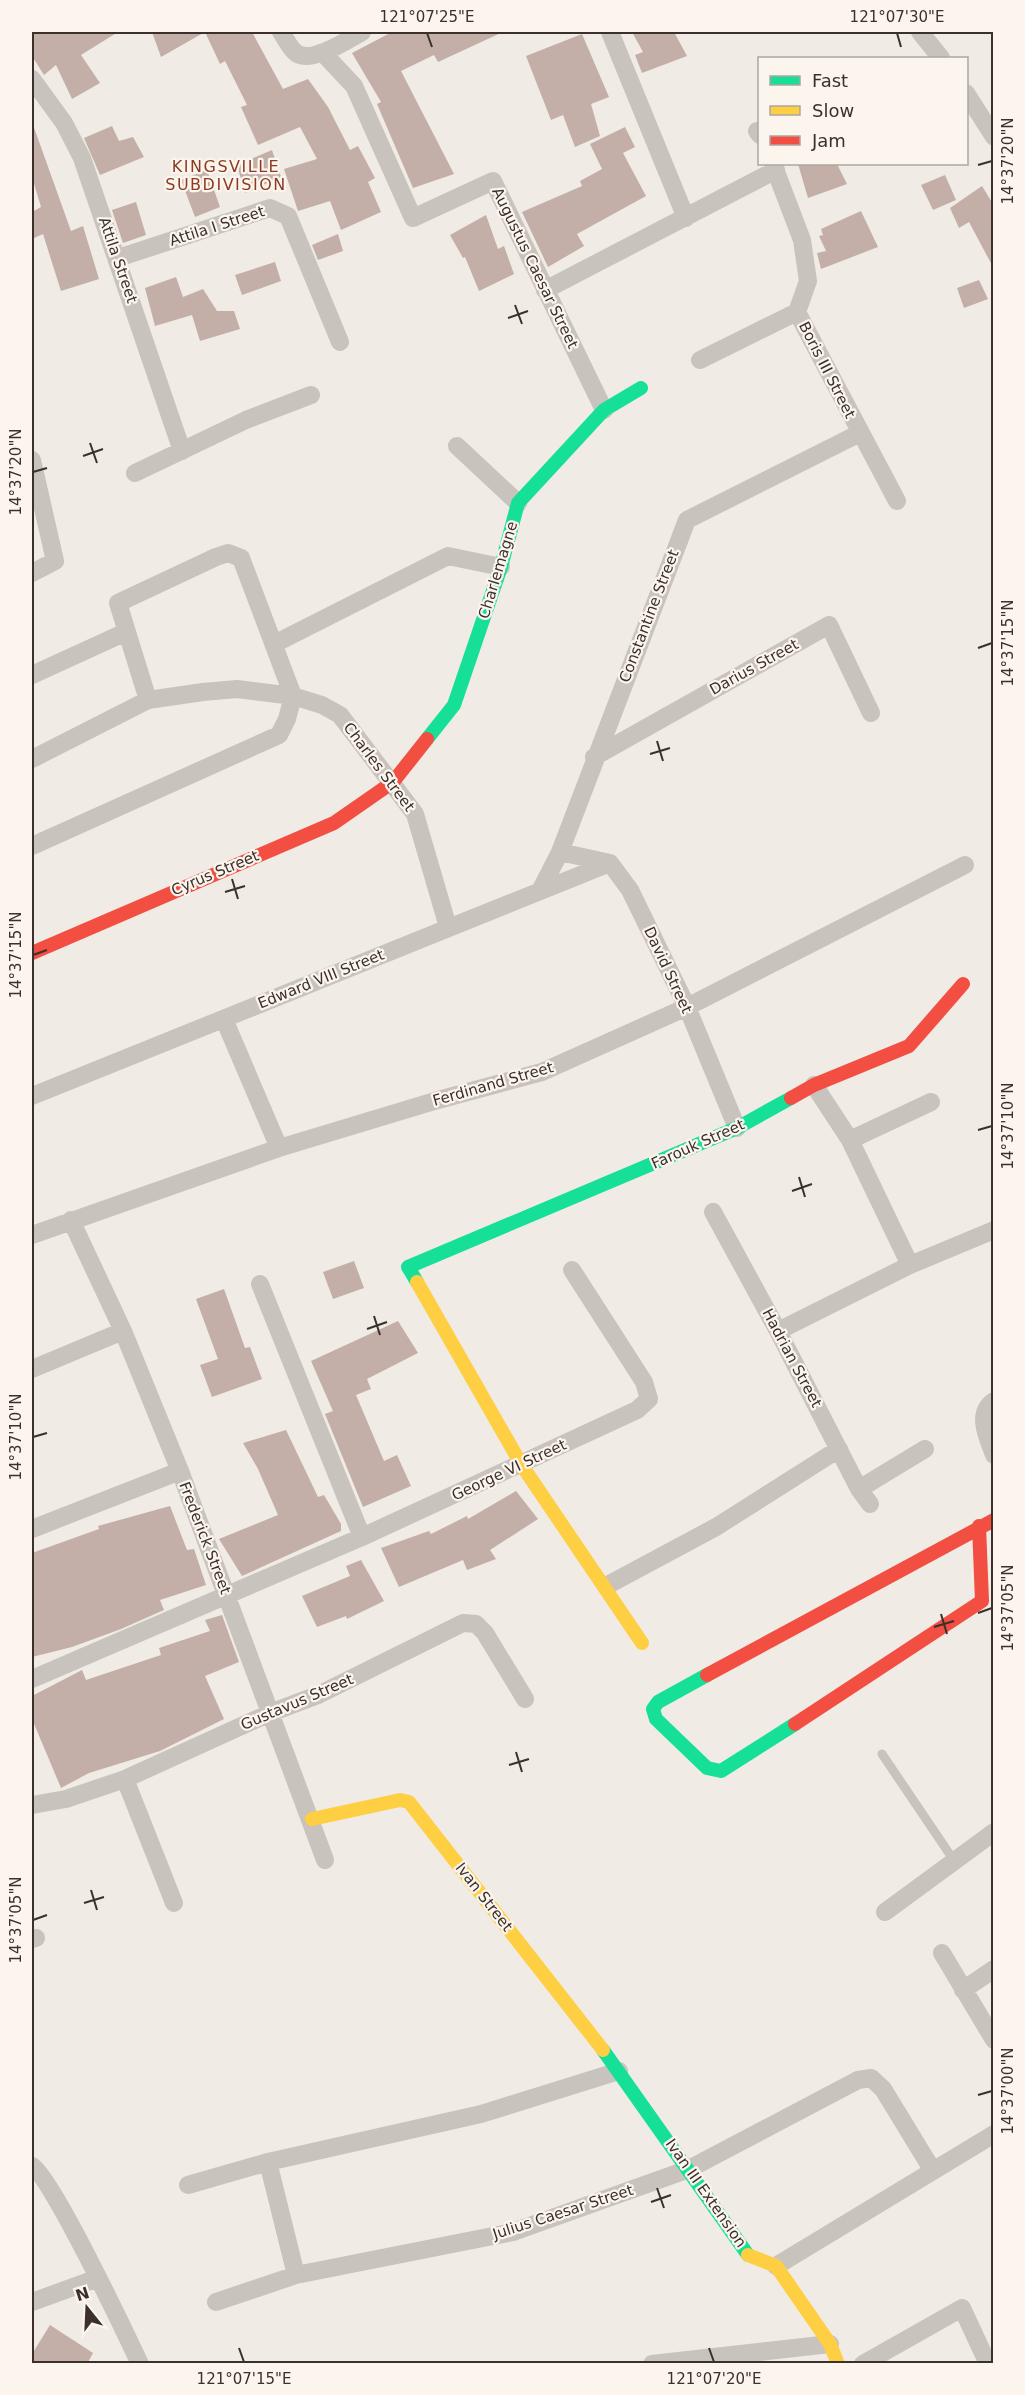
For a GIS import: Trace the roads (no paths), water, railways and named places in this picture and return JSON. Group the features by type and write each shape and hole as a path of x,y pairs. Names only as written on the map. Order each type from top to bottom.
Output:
{"street":[{"path":"281,32 295,53 305,57 323,53 362,32"},
{"path":"610,32 686,218"},
{"path":"920,32 940,57"},
{"name":"Augustus Caesar Street","path":"323,53 354,86 413,218 493,181 604,410"},
{"name":"Attila Street","path":"32,79 64,123 82,158 182,451"},
{"path":"968,96 993,137"},
{"path":"545,290 686,218 774,167"},
{"name":"Boris III Street","path":"774,167 802,240 807,271 808,281 797,312 897,501"},
{"name":"Attila I Street","path":"118,258 270,208 288,216 340,342"},
{"path":"700,360 797,312"},
{"name":"Charlemagne","path":"393,782 454,705 501,567 518,503 604,410 641,388"},
{"path":"135,473 246,420 311,395"},
{"name":"Constantine Street","path":"540,891 560,852 594,757 687,520 860,433"},
{"path":"457,446 518,503"},
{"path":"32,460 56,561 32,573"},
{"path":"32,846 279,735 287,719 293,696 241,558 228,553 118,603 148,700"},
{"path":"274,644 448,556 501,567"},
{"name":"Darius Street","path":"594,757 829,625 871,713"},
{"path":"32,675 126,632"},
{"name":"Charles Street","path":"32,759 148,700 237,689 293,696 322,705 340,715 415,814 448,927"},
{"name":"Cyrus Street","path":"32,952 334,823 393,782"},
{"path":"560,852 610,863"},
{"name":"Edward VIII Street","path":"32,1096 610,863"},
{"name":"David Street","path":"610,863 630,890 687,1007 737,1128"},
{"name":"Ferdinand Street","path":"32,1235 279,1148 438,1100 542,1072 687,1007 965,865"},
{"name":"Farouk Street","path":"521,1464 408,1267 737,1128 814,1085 909,1046 963,984"},
{"path":"224,1019 279,1148"},
{"path":"814,1085 850,1140 910,1265"},
{"path":"850,1140 931,1102"},
{"name":"Hadrian Street","path":"713,1212 778,1331 859,1489 870,1504"},
{"name":"Frederick Street","path":"71,1220 123,1331 180,1471 326,1860"},
{"path":"778,1331 910,1265 993,1230"},
{"name":"George VI Street","path":"32,1679 362,1537 637,1410 649,1399 644,1382 572,1270"},
{"path":"260,1284 362,1537"},
{"path":"32,1369 123,1331"},
{"path":"993,1401 988,1405 983,1420 993,1455"},
{"path":"606,1586 716,1527 839,1449"},
{"path":"859,1489 925,1449"},
{"path":"521,1464 606,1586 642,1643"},
{"path":"32,1529 180,1471"},
{"path":"979,1526 982,1601 735,1763 721,1771 707,1768 656,1719 653,1709 658,1701 979,1526 993,1520"},
{"name":"Gustavus Street","path":"32,1805 66,1799 125,1779 270,1713 318,1695 464,1623 476,1624 485,1633 525,1699"},
{"path":"125,1779 174,1903"},
{"name":"Ivan Street","path":"312,1819 400,1800 409,1802 620,2071"},
{"path":"885,1912 993,1832"},
{"path":"942,1953 993,2040"},
{"path":"963,1990 993,1969"},
{"path":"188,2185 268,2162 481,2114 620,2071"},
{"name":"Ivan III Extension","path":"620,2071 750,2257 776,2266"},
{"name":"Julius Caesar Street","path":"216,2302 296,2275 513,2232 689,2169 858,2080 872,2078 883,2089 933,2171"},
{"path":"838,2364 830,2344 776,2266 993,2134"},
{"path":"268,2162 296,2275"},
{"path":"32,2166 39,2169 141,2364"},
{"path":"32,2302 98,2278"},
{"path":"863,2364 962,2308 988,2364"},
{"path":"652,2364 830,2344"}],"lane":[{"path":"882,1754 954,1862"}],"district":[{"name":"KINGSVILLE SUBDIVISION","path":"226,175"}]}
